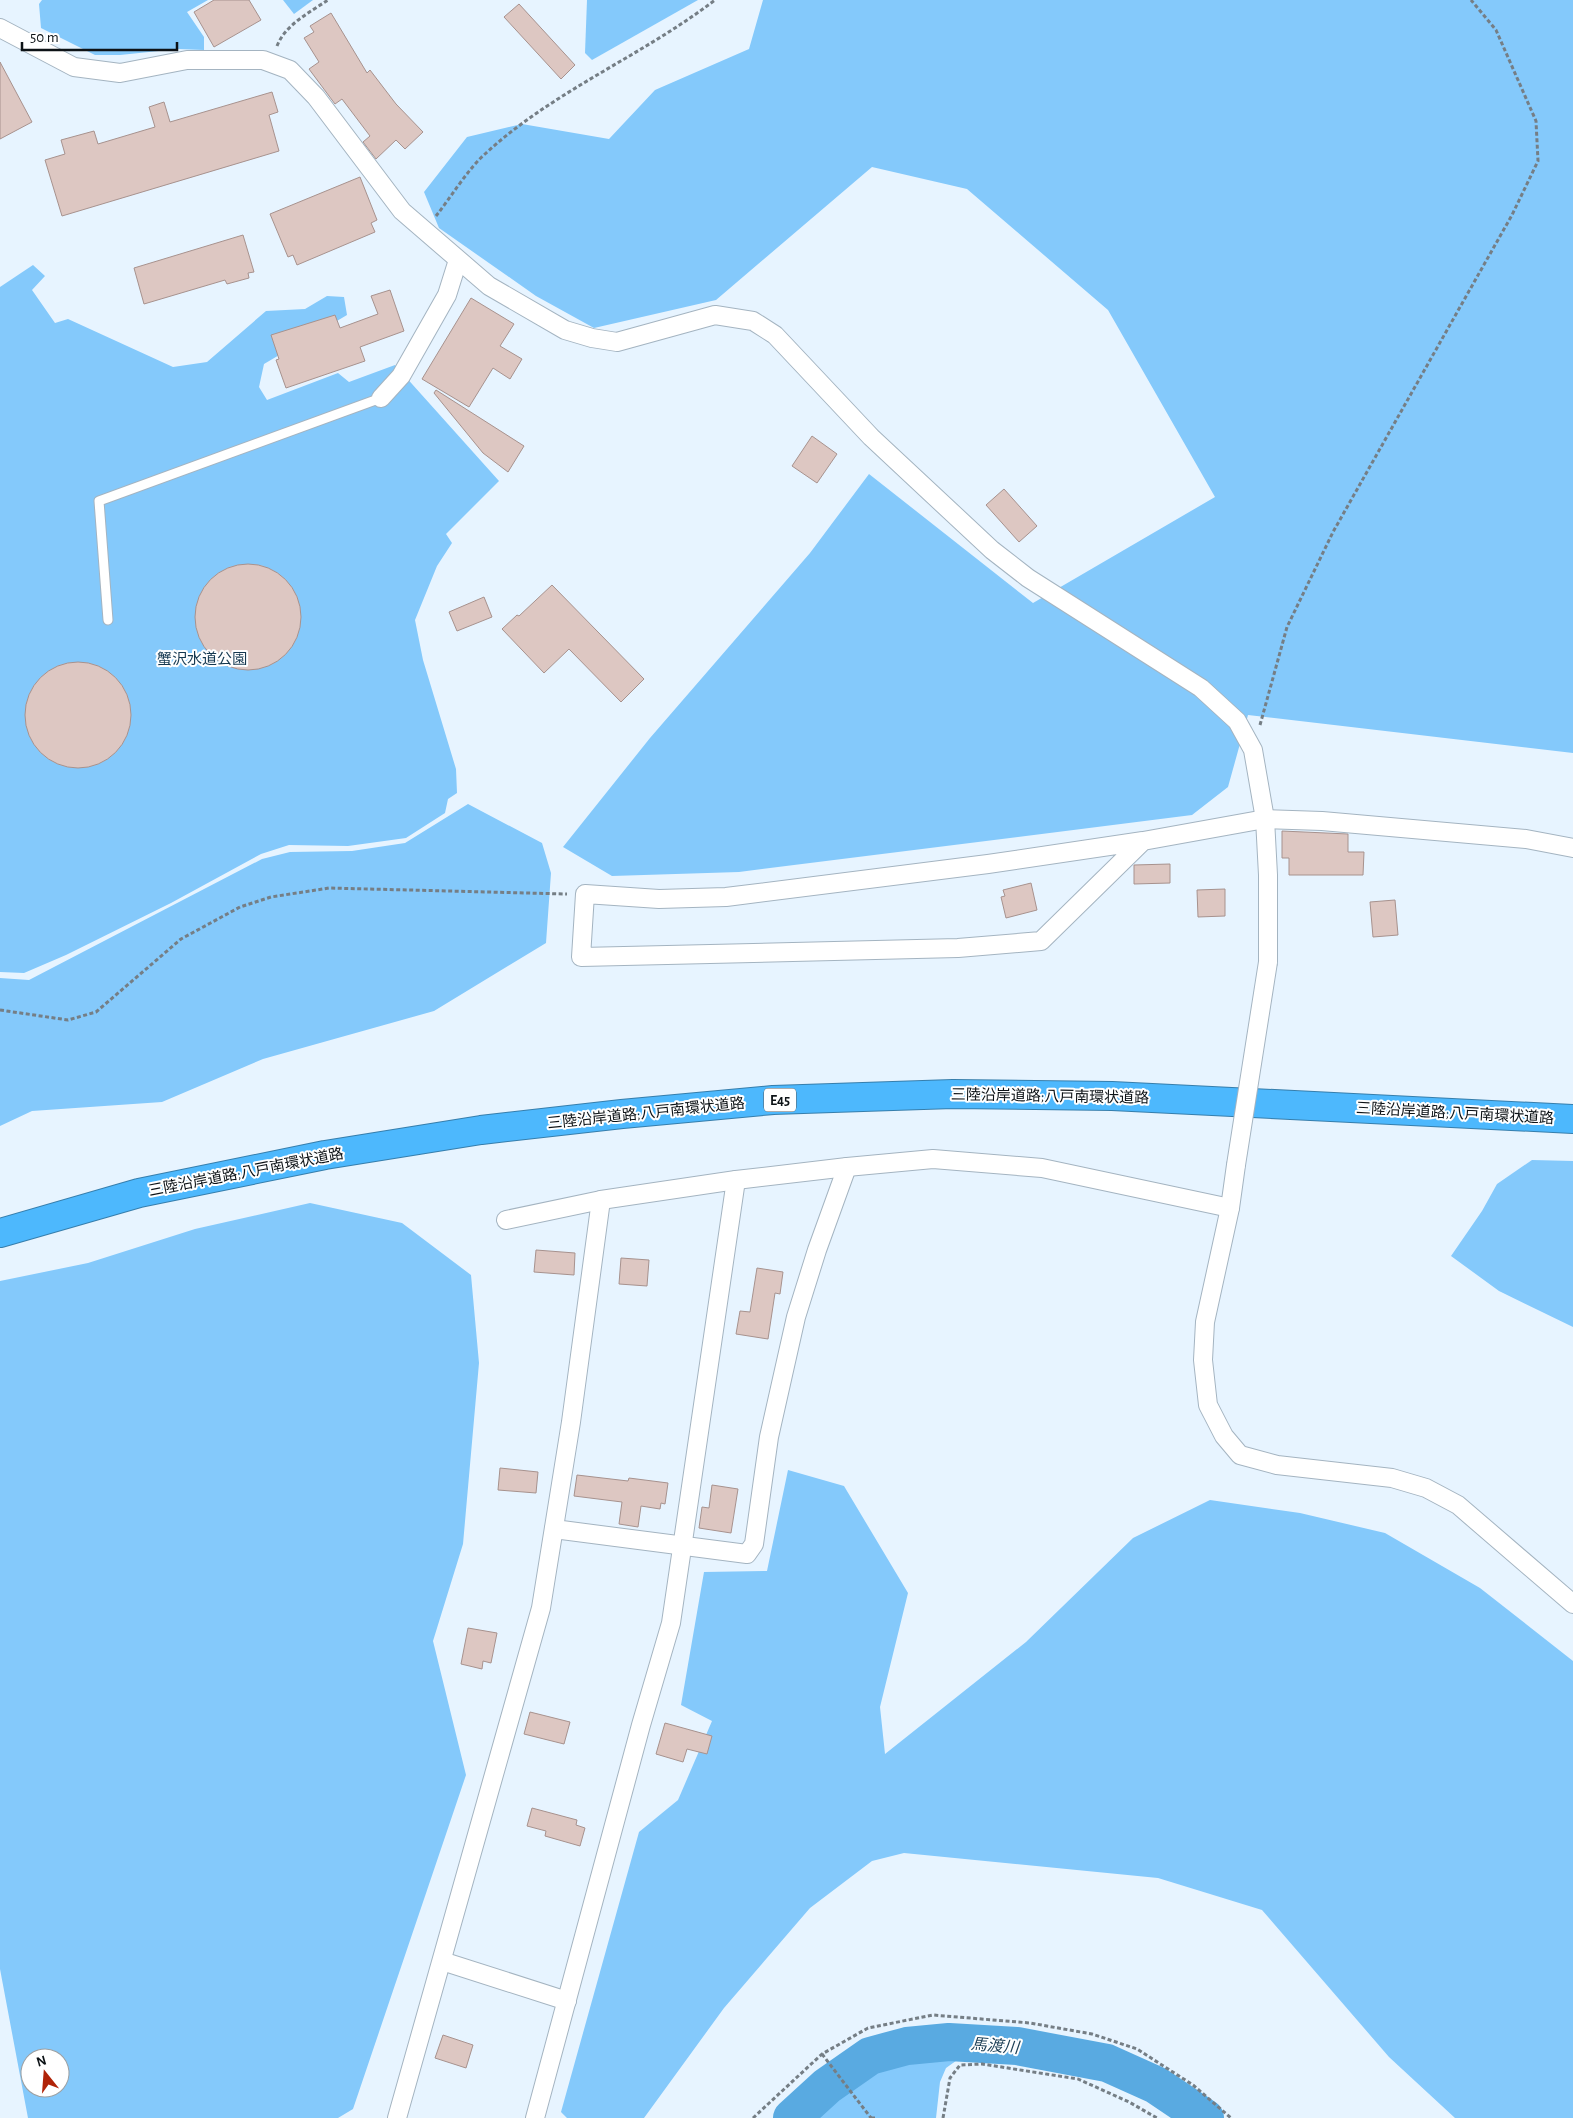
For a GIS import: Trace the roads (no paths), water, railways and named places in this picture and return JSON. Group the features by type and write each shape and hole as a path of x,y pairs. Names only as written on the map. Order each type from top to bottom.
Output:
{"highway":[{"name":"三陸沿岸道路;八戸南環状道路","path":"0,1233 140,1193 324,1155 481,1130 622,1114 773,1100 953,1094 1112,1096 1573,1119"}],"street":[{"path":"0,28 74,67 120,73 187,60 263,60 290,70 316,97 402,211 489,286 565,330 592,338 617,342 715,315 753,321 775,335 871,437 992,550 1028,578 1201,688 1237,721 1253,750 1265,819 1269,907 1268,962 1230,1208 1205,1322 1203,1360 1208,1405 1224,1436 1240,1455 1277,1465 1392,1478 1426,1488 1458,1505 1573,1604"},
{"path":"381,398 401,376 447,295 458,260"},
{"path":"1143,841 1040,941 958,948 581,957 585,894 659,899 726,897 988,864 1143,841 1265,819 1322,821 1526,839 1573,848"},
{"path":"506,1220 601,1200 736,1180 847,1166 933,1159 1042,1168 1230,1208"},
{"path":"554,1529 747,1554 754,1544 769,1437 796,1317 817,1250 847,1166"},
{"path":"535,2118 641,1725 671,1623 684,1545 698,1430 736,1180"},
{"path":"397,2118 541,1608 572,1412 601,1200"},
{"path":"442,1961 567,2001"}],"lane":[{"path":"108,620 99,501 381,398"}],"waterway":[{"name":"馬渡川","path":"792,2118 827,2086 870,2056 907,2046 949,2042 1017,2046 1107,2063 1156,2085 1205,2118"}],"park label":[{"name":"蟹沢水道公園","path":"202,659"}]}
